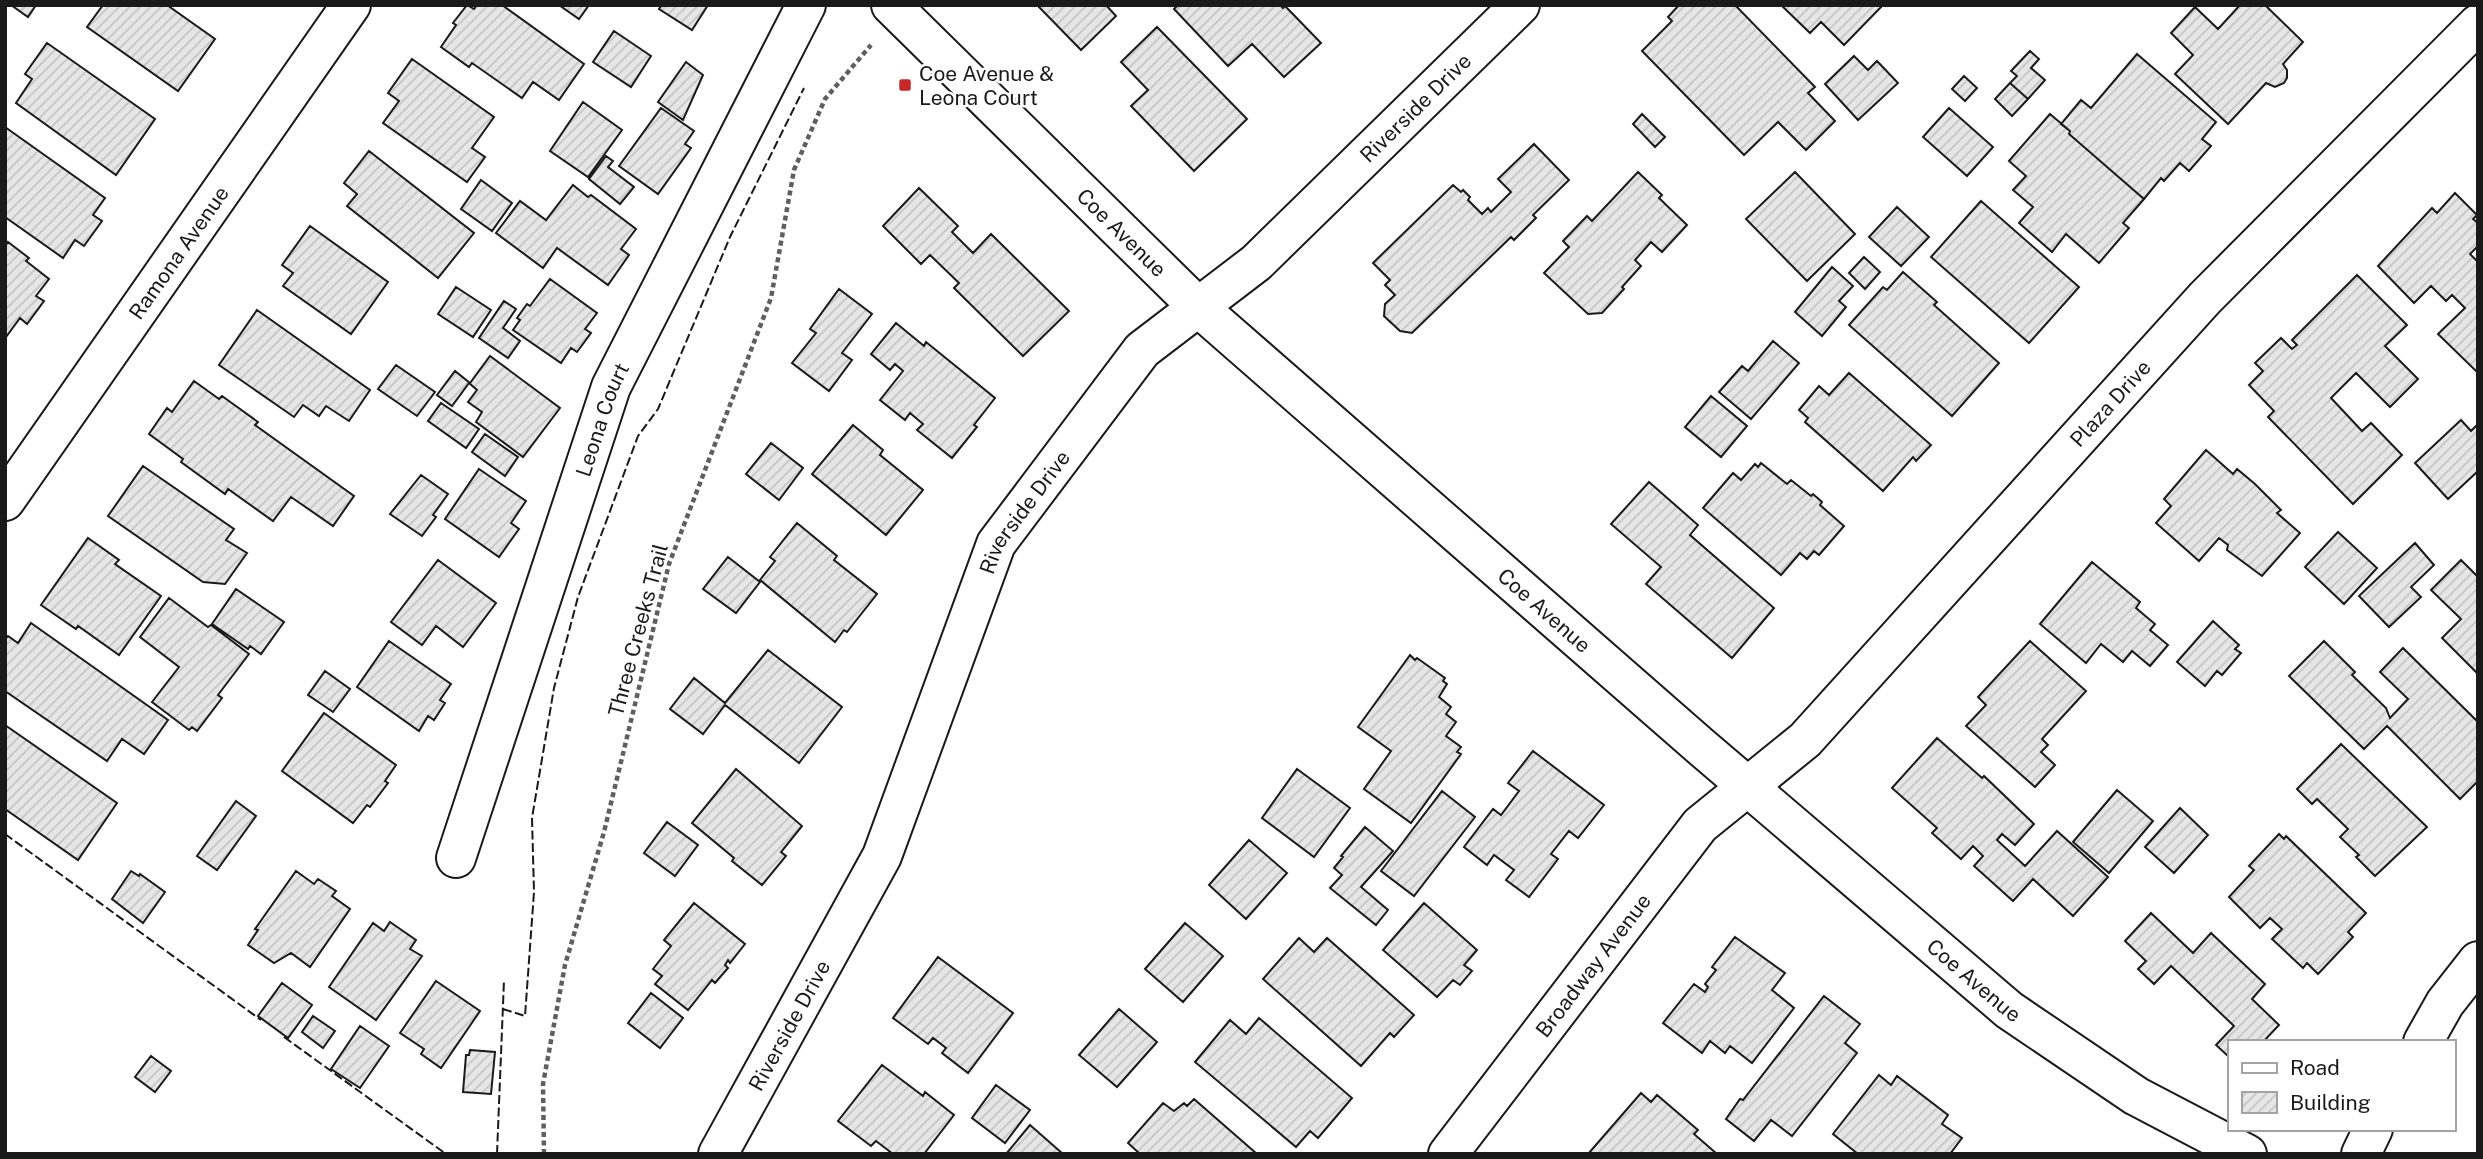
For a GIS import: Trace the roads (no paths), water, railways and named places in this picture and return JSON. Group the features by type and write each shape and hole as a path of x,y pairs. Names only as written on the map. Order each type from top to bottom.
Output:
{"street":[{"name":"Ramona Avenue","path":"5,501 351,5"},
{"name":"Leona Court","path":"456,858 611,387 806,5"},
{"name":"Coe Avenue","path":"891,5 1198,307 1747,787 2009,1010 2136,1096 2247,1154"},
{"name":"Riverside Drive","path":"719,1154 882,856 996,544 1142,351 1256,262 1520,5"},
{"name":"Plaza Drive","path":"1747,787 1805,740 2205,298 2478,24"},
{"name":"Broadway Avenue","path":"1448,1154 1700,825 1747,787"},
{"path":"2424,1040 2445,1003 2478,961"},
{"path":"2361,1154 2373,1131"}],"place":[{"name":"Coe Avenue & Leona Court","path":"905,85"}]}
